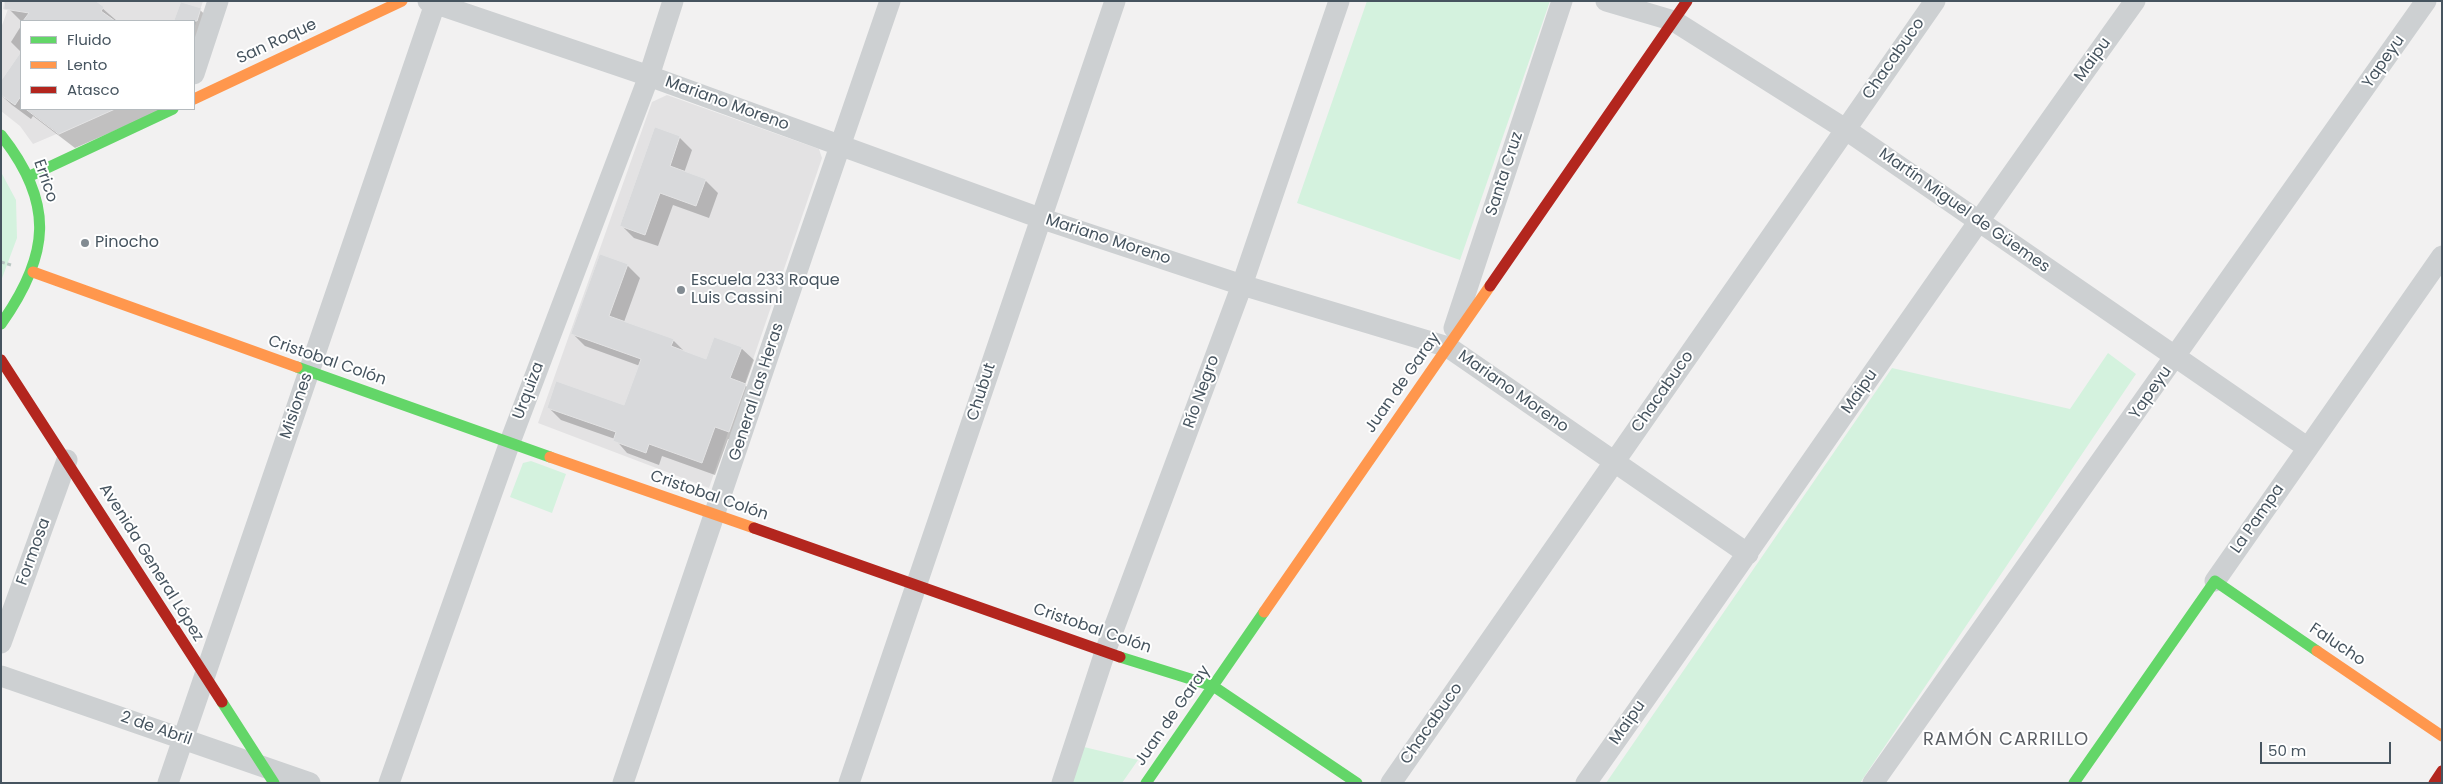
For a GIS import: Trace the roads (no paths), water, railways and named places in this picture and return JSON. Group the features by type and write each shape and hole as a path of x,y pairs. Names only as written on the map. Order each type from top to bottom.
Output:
{"street":[{"path":"195,71 218,1"},
{"name":"San Roque","path":"195,99 402,1"},
{"name":"Urquiza","path":"389,783 510,442 649,76 673,1"},
{"name":"General Las Heras","path":"622,783 716,516 840,144 890,1"},
{"name":"Chubut","path":"849,783 1115,1"},
{"name":"Río Negro","path":"1062,783 1105,652 1242,285 1339,1"},
{"name":"Santa Cruz","path":"1448,347 1562,1"},
{"name":"Martín Miguel de Güemes","path":"1606,1 1674,21 1844,129 2308,448"},
{"name":"Juan de Garay","path":"1146,783 1688,1"},
{"name":"Chacabuco","path":"1391,783 1844,129 1935,1"},
{"name":"Maipu","path":"1586,783 1748,554 1978,221 2135,1"},
{"name":"Yapeyu","path":"1873,783 2426,1"},
{"name":"Mariano Moreno","path":"433,2 649,76 1040,218 1242,285 1448,347 1748,554"},
{"name":"Misiones","path":"168,783 433,2"},
{"path":"30,176 171,110"},
{"name":"Errico","path":"1,135 20,158 30,176 39,207 40,232 33,272 15,307 1,324"},
{"name":"La Pampa","path":"2074,783 2440,261"},
{"name":"Cristobal Colón","path":"33,272 716,516 1105,652 1213,686 1358,783"},
{"name":"Avenida General López","path":"1,360 68,460 204,677 269,775"},
{"name":"Formosa","path":"1,644 68,460"},
{"name":"Falucho","path":"2215,581 2442,736"},
{"name":"2 de Abril","path":"1,676 183,739 269,775 310,783"},
{"path":"2434,783 2442,771"}],"place":[{"name":"Pinocho","path":"85,243"},
{"name":"Escuela 233 Roque Luis Cassini","path":"681,290"}],"district":[{"name":"RAMÓN CARRILLO","path":"2006,740"}]}
